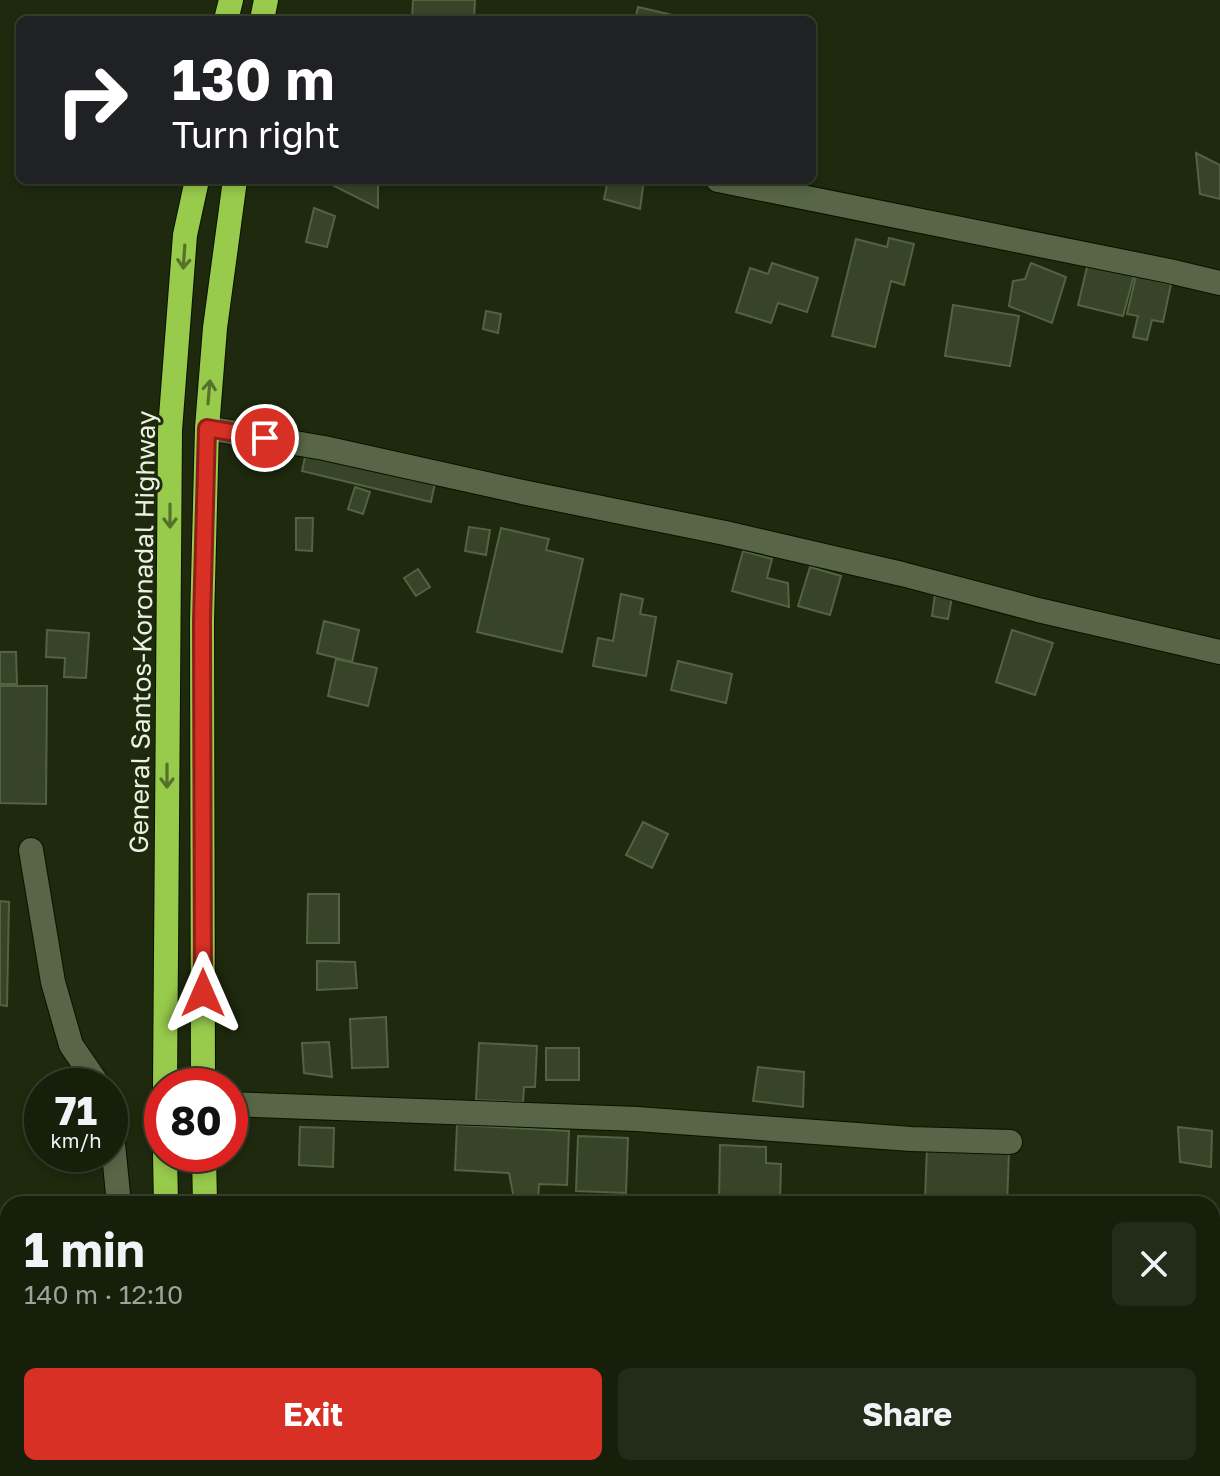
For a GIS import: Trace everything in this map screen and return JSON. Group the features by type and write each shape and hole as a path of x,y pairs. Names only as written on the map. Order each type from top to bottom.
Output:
{"highway":[{"name":"General Santos-Koronadal Highway","path":"165,1068 170,430 185,235 196,184"},
{"path":"203,1068 202,621 207,428 215,328 234,184"},
{"path":"169,620 202,621"},
{"path":"165,1172 166,1196"},
{"path":"204,1172 205,1196"}],"street":[{"path":"738,184 1220,283"},
{"path":"207,428 324,448 725,533 1220,652"},
{"path":"31,850 53,982 71,1045 87,1068"},
{"path":"248,1105 637,1119 911,1139 1010,1142"},
{"path":"116,1172 118,1196"}],"building":[{"path":"413,0 475,0 474,16 412,16"},
{"path":"638,7 677,16 636,16"},
{"path":"1196,153 1220,165 1220,199 1200,194"},
{"path":"378,184 378,208 334,186"},
{"path":"607,184 643,184 640,209 604,199"},
{"path":"314,208 335,216 327,247 306,242"},
{"path":"889,238 914,244 904,285 891,281 875,347 832,336 856,239 887,247"},
{"path":"772,263 818,278 807,312 778,303 771,323 736,312 750,268 768,274"},
{"path":"1031,263 1066,277 1052,323 1009,306 1013,281 1025,279"},
{"path":"1088,263 1134,275 1123,316 1078,305"},
{"path":"1136,276 1171,284 1163,322 1152,320 1147,340 1133,337 1138,316 1127,314"},
{"path":"953,305 1019,316 1010,366 945,356"},
{"path":"486,311 501,314 498,333 483,329"},
{"path":"306,452 435,483 431,502 302,471"},
{"path":"355,487 370,492 363,514 348,509"},
{"path":"296,518 313,518 312,551 296,550"},
{"path":"469,527 490,530 486,555 465,551"},
{"path":"501,528 549,539 546,550 583,559 562,652 477,632"},
{"path":"743,551 772,559 767,578 788,583 789,607 732,591"},
{"path":"810,567 841,576 830,615 798,606"},
{"path":"418,569 430,587 416,596 404,578"},
{"path":"621,594 643,599 640,614 656,617 646,676 593,666 598,638 613,641"},
{"path":"935,594 952,597 948,619 932,616"},
{"path":"324,621 359,630 352,662 317,653"},
{"path":"47,630 89,633 86,678 64,677 65,658 46,657"},
{"path":"1012,630 1053,643 1035,695 996,682"},
{"path":"0,652 16,652 17,684 0,684"},
{"path":"336,659 377,668 368,706 328,696"},
{"path":"678,661 732,674 726,703 671,690"},
{"path":"0,686 47,686 46,804 0,803"},
{"path":"643,822 668,834 652,868 626,855"},
{"path":"308,894 339,894 339,943 307,943"},
{"path":"0,901 9,902 7,1006 0,1005"},
{"path":"317,961 355,962 357,988 317,990"},
{"path":"386,1017 388,1067 352,1068 350,1019"},
{"path":"329,1042 332,1077 304,1073 302,1043"},
{"path":"479,1043 537,1046 535,1087 524,1087 523,1102 476,1100"},
{"path":"546,1048 579,1048 579,1080 546,1080"},
{"path":"758,1067 804,1072 803,1107 753,1101"},
{"path":"457,1125 569,1131 567,1185 539,1184 538,1196 513,1196 509,1173 455,1170"},
{"path":"300,1127 334,1128 333,1167 299,1165"},
{"path":"1178,1127 1212,1131 1211,1167 1180,1162"},
{"path":"578,1136 628,1138 626,1193 576,1191"},
{"path":"720,1145 766,1147 766,1163 781,1164 780,1196 719,1196"},
{"path":"927,1146 1009,1151 1007,1196 925,1196"}],"route":[{"path":"203,993 202,621 207,428 265,438"}]}
